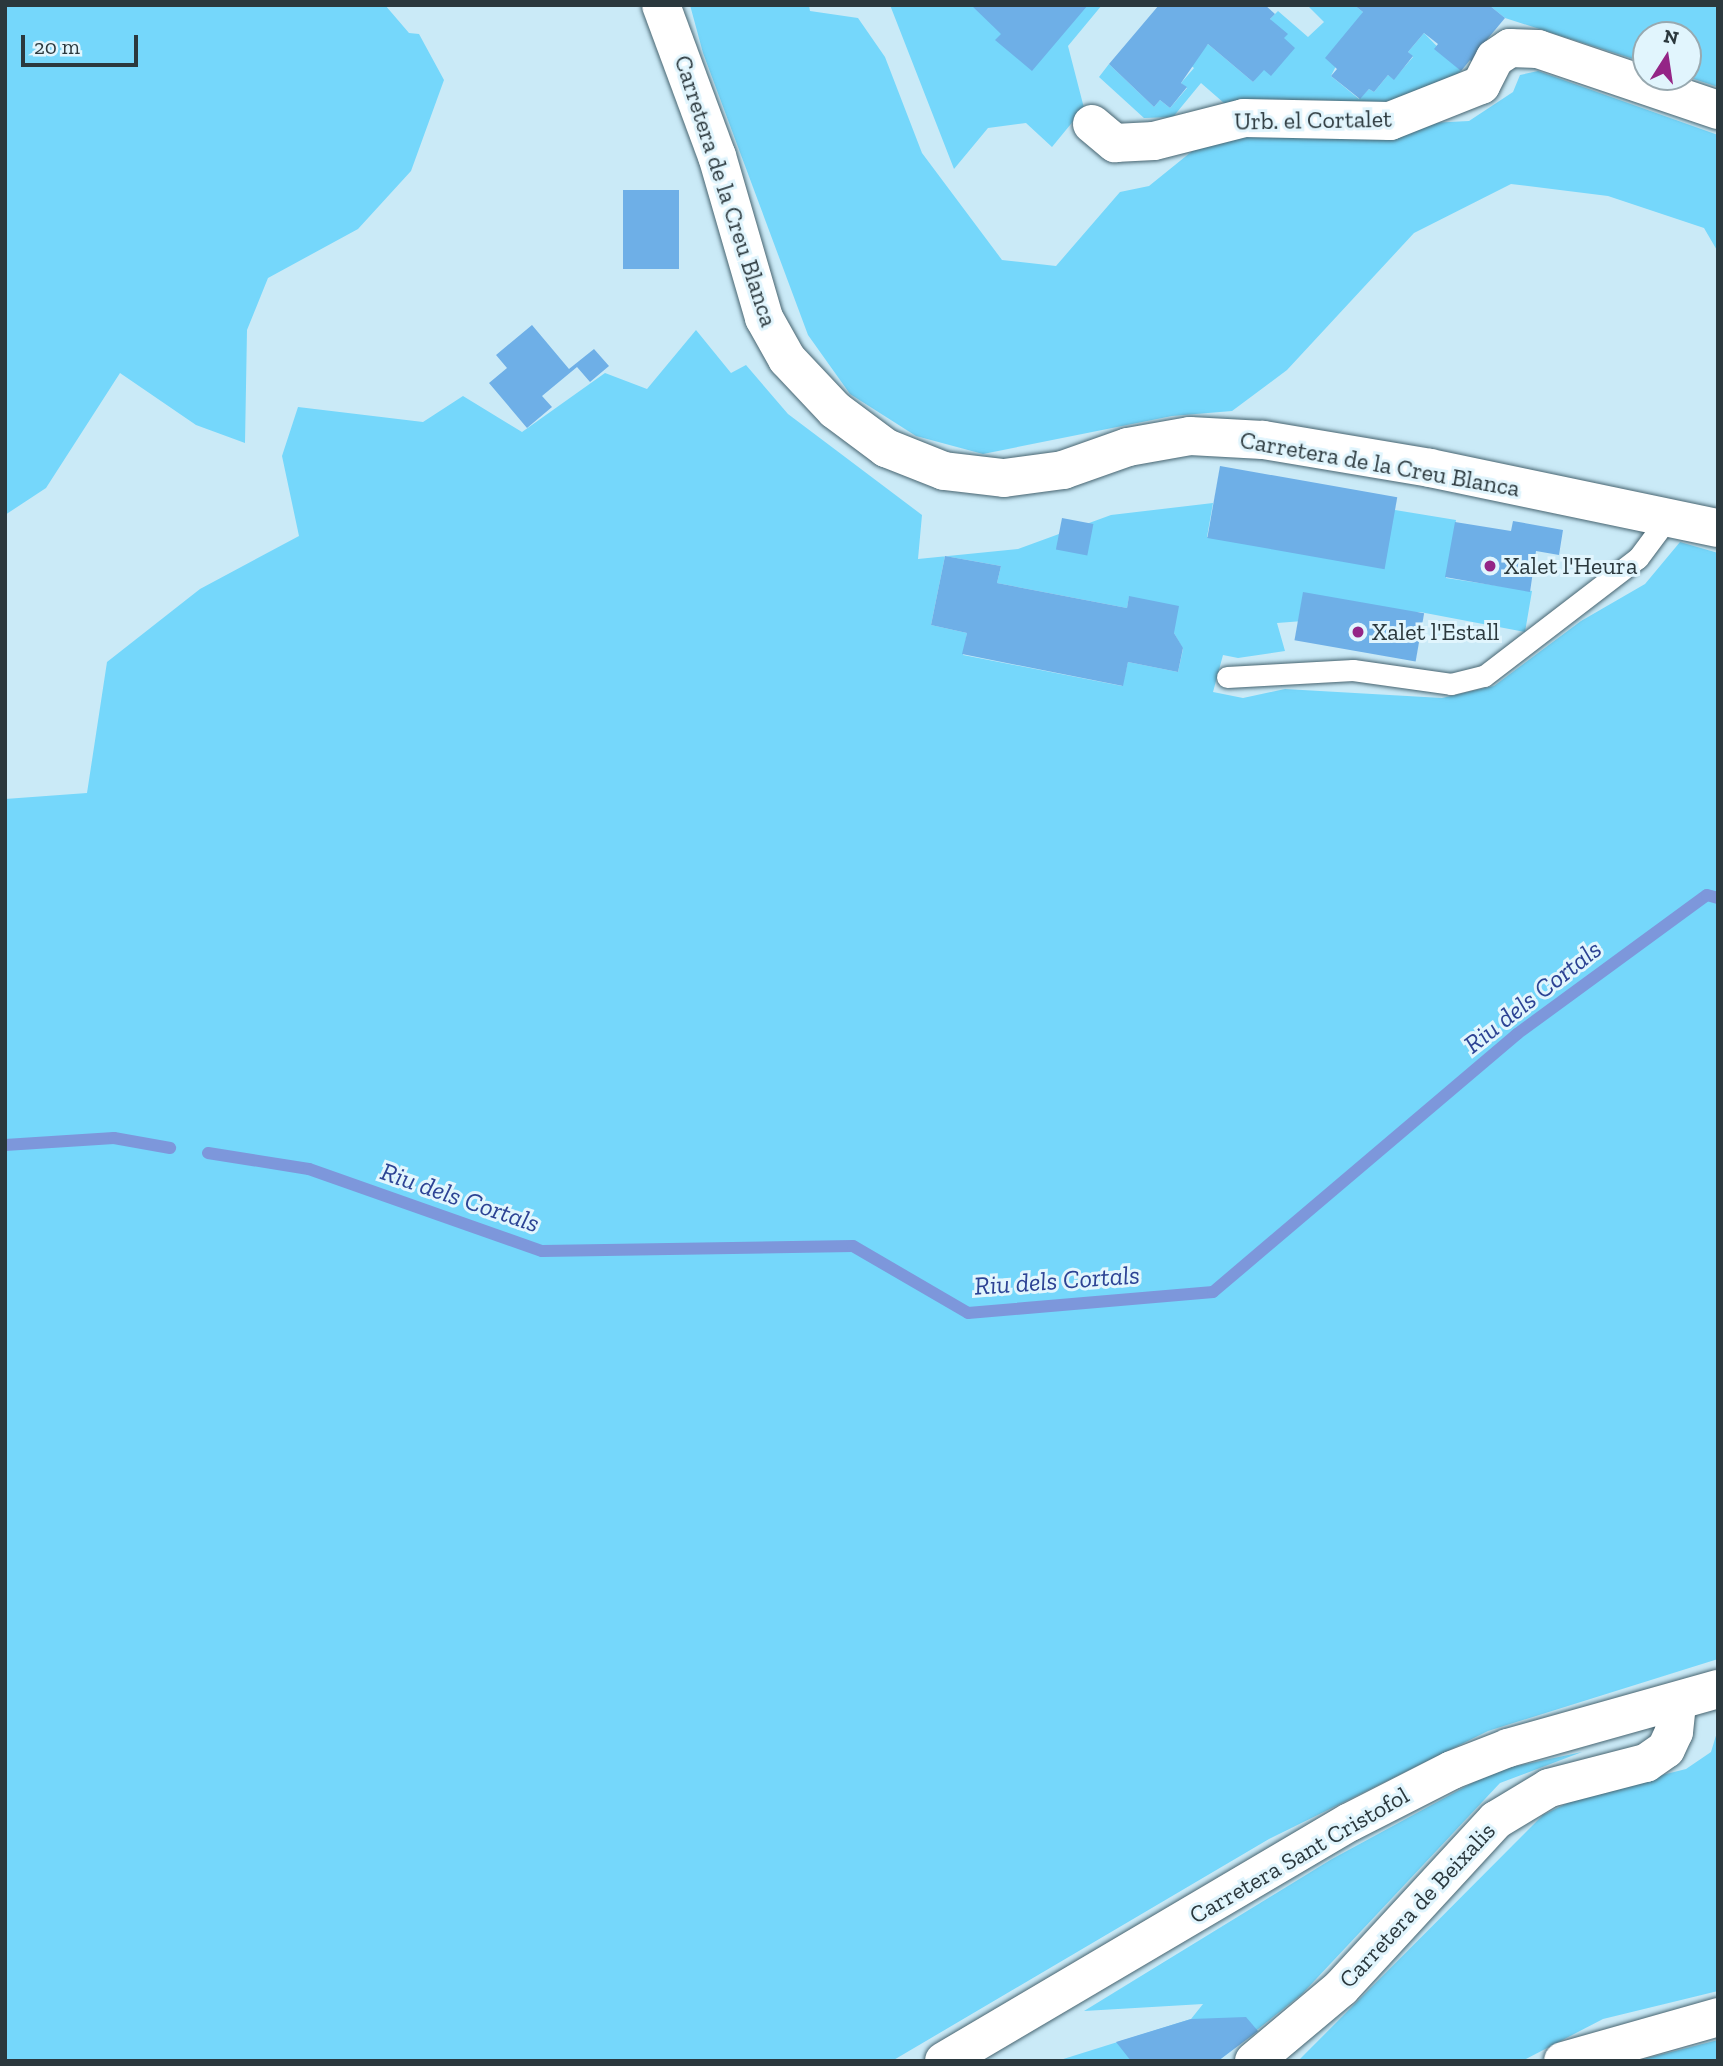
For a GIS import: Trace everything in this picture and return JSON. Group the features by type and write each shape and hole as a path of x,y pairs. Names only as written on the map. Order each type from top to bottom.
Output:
{"main road":[{"name":"Carretera de la Creu Blanca","path":"661,5 717,156 764,318 787,359 835,410 886,448 944,471 1004,478 1063,470 1128,447 1190,436 1263,440 1430,468 1718,528"},
{"name":"Urb. el Cortalet","path":"1091,124 1115,143 1154,141 1244,118 1390,121 1481,85 1495,58 1510,48 1538,49 1718,110"},
{"path":"1677,1702 1718,1689"},
{"name":"Carretera Sant Cristofol","path":"944,2061 1350,1822 1452,1770 1508,1748 1677,1702"},
{"name":"Carretera de Beixalis","path":"1254,2061 1341,1988 1496,1820 1549,1788 1646,1763 1666,1749 1677,1702"},
{"path":"1563,2061 1718,2017"}],"lane":[{"path":"1227,677 1353,670 1451,684 1484,676 1638,558 1667,519"}],"shaded area":[{"path":"5,5 385,5 409,33 419,34 444,80 411,171 358,229 268,278 247,330 245,443 196,425 120,373 46,488 5,515"},
{"path":"690,5 809,5 810,11 858,18 885,57 922,153 1002,260 1056,266 1120,192 1149,186 1201,144 1294,130 1469,121 1513,92 1520,75 1538,71 1718,135 1718,252 1704,228 1608,196 1511,184 1414,233 1287,370 1232,411 1172,416 983,454 916,436 850,394 808,335 703,53"},
{"path":"890,5 1102,5 1068,46 1084,108 1052,147 1026,123 988,128 954,169"},
{"path":"1307,5 1354,5 1363,12 1331,76 1359,99 1369,89 1374,92 1388,75 1394,79 1413,57 1408,52 1424,33 1461,71 1428,95 1346,111 1232,110 1201,83 1173,117 1144,118 1099,77 1109,64 1154,107 1160,100 1170,108 1187,88 1181,83 1194,68 1190,65 1208,44 1253,82 1284,38 1270,19 1278,11 1308,37 1324,22"},
{"path":"1489,5 1718,5 1718,87 1702,82 1702,21 1632,21 1632,59 1505,18"},
{"path":"696,330 731,373 746,365 788,414 922,515 918,559 945,556 931,625 967,633 963,655 1122,686 1128,662 1178,672 1183,649 1174,633 1129,597 1127,608 997,583 1001,566 946,556 1018,549 1111,515 1213,503 1207,537 1395,510 1456,520 1446,578 1532,591 1525,632 1420,612 1277,623 1285,651 1238,658 1223,655 1213,692 1243,698 1285,689 1442,698 1494,686 1581,621 1645,584 1680,542 1718,553 1718,1659 1488,1731 1269,1839 892,2061 5,2061 5,799 87,793 107,662 200,589 299,536 282,456 298,407 423,422 463,396 522,432 605,373 647,389"},
{"path":"1718,1729 1718,1991 1603,2019 1522,2061 1298,2061 1543,1815 1586,1794 1686,1769 1711,1752"},
{"path":"1582,1752 1500,1783 1302,1994 1218,2061 1057,2061 1191,2019 1203,2004 1084,2011 1332,1859 1474,1782 1508,1768"},
{"path":"1718,2040 1718,2061 1636,2061"}],"building":[{"path":"971,5 1088,5 1032,71 995,40 1001,34"},
{"path":"1159,5 1265,5 1275,14 1270,19 1288,34 1284,38 1295,48 1271,76 1264,70 1253,82 1208,44 1181,83 1187,87 1170,108 1160,100 1154,107 1109,64"},
{"path":"1354,5 1489,5 1505,18 1485,42 1475,64 1470,60 1461,71 1434,49 1438,44 1424,33 1408,52 1413,56 1394,80 1388,75 1374,92 1369,89 1360,99 1331,76 1337,69 1325,58 1363,12"},
{"path":"623,190 679,190 679,269 623,269"},
{"path":"532,325 569,369 594,349 609,366 590,382 577,367 542,396 552,407 527,428 489,383 507,368 496,355"},
{"path":"1220,466 1397,497 1385,569 1207,538"},
{"path":"1062,518 1093,524 1087,556 1056,549"},
{"name":"Xalet l'Heura","path":"1513,521 1563,530 1559,555 1536,551 1530,592 1445,577 1455,522 1511,531"},
{"path":"945,556 1001,566 997,583 1127,608 1129,596 1179,606 1174,633 1183,648 1178,672 1128,662 1123,686 962,654 967,633 931,625"},
{"name":"Xalet l'Estall","path":"1303,592 1424,613 1416,662 1294,640"},
{"path":"1246,2017 1258,2031 1218,2061 1131,2061 1116,2042 1191,2019"}],"waterway":[{"name":"Riu dels Cortals","path":"208,1153 309,1169 542,1251 853,1246 968,1313 1213,1292 1517,1034 1707,895 1718,898"},
{"name":"Riu dels Cortals","path":"5,1145 114,1138 170,1148"}],"place":[{"name":"Xalet l'Heura","path":"1490,566"},
{"name":"Xalet l'Estall","path":"1358,632"}]}
